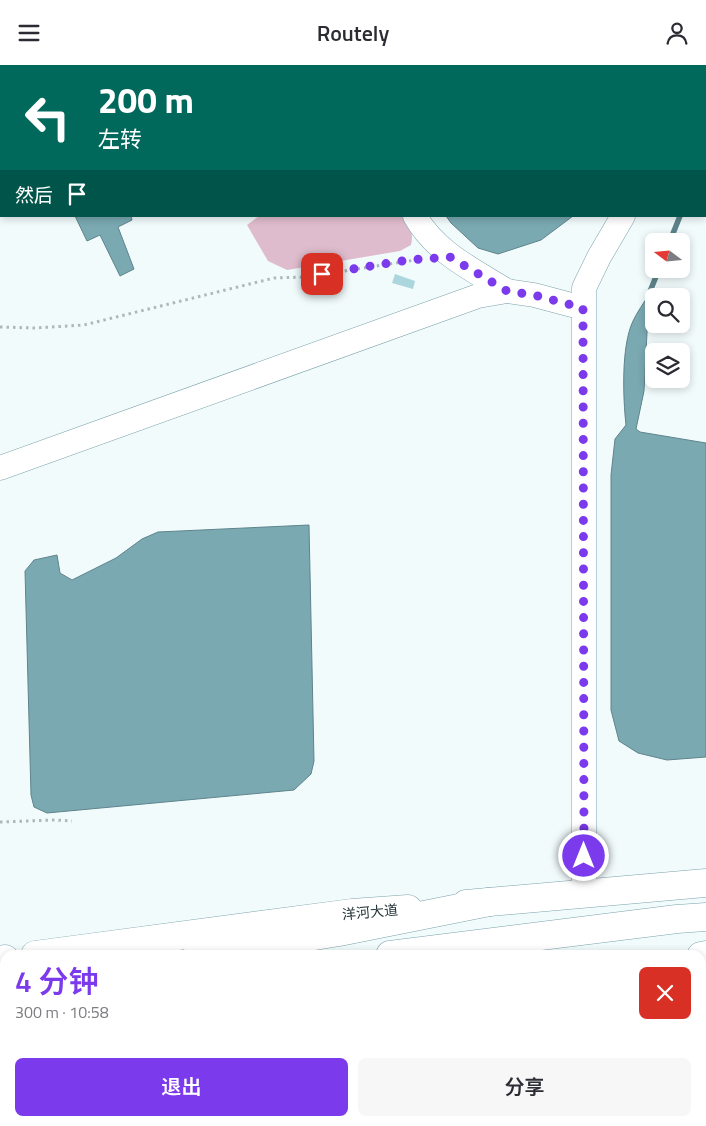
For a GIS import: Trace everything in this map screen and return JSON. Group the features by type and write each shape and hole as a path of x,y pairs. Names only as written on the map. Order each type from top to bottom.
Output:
{"main road":[{"name":"洋河大道","path":"73,950 352,913 584,895 706,883"},
{"path":"228,950 339,932 489,902"},
{"path":"430,950 706,917"}],"street":[{"path":"416,217 421,227 450,257 507,291"},
{"path":"584,895 584,288 599,257 622,217"},
{"path":"0,468 290,362 478,296 507,291 534,295 583,308"}],"path":[{"path":"0,327 35,328 84,325 274,278 305,277 408,260 450,257"},
{"path":"0,822 72,821"}],"shaded area":[{"path":"258,217 404,217 411,230 412,241 411,245 400,251 287,270 268,261 247,225"}],"water":[{"path":"75,217 131,217 132,220 118,227 134,269 120,276 100,235 87,241"},
{"path":"447,217 572,217 541,240 498,254 478,248"},
{"path":"645,300 645,333 647,333 644,391 636,429 640,432 706,443 706,757 667,760 638,753 619,741 611,710 611,475 615,439 626,425 624,387 626,344 636,314"},
{"path":"309,525 314,761 311,774 294,790 47,813 34,807 31,795 25,571 34,560 57,555 60,573 72,580 116,558 142,539 158,532"}],"building":[{"path":"395,274 415,281 413,289 392,283"}],"waterway":[{"path":"673,233 680,217"},
{"path":"651,288 655,278"}],"route":[{"path":"322,274 408,260 450,257 507,291 534,295 583,308 584,856"}]}
